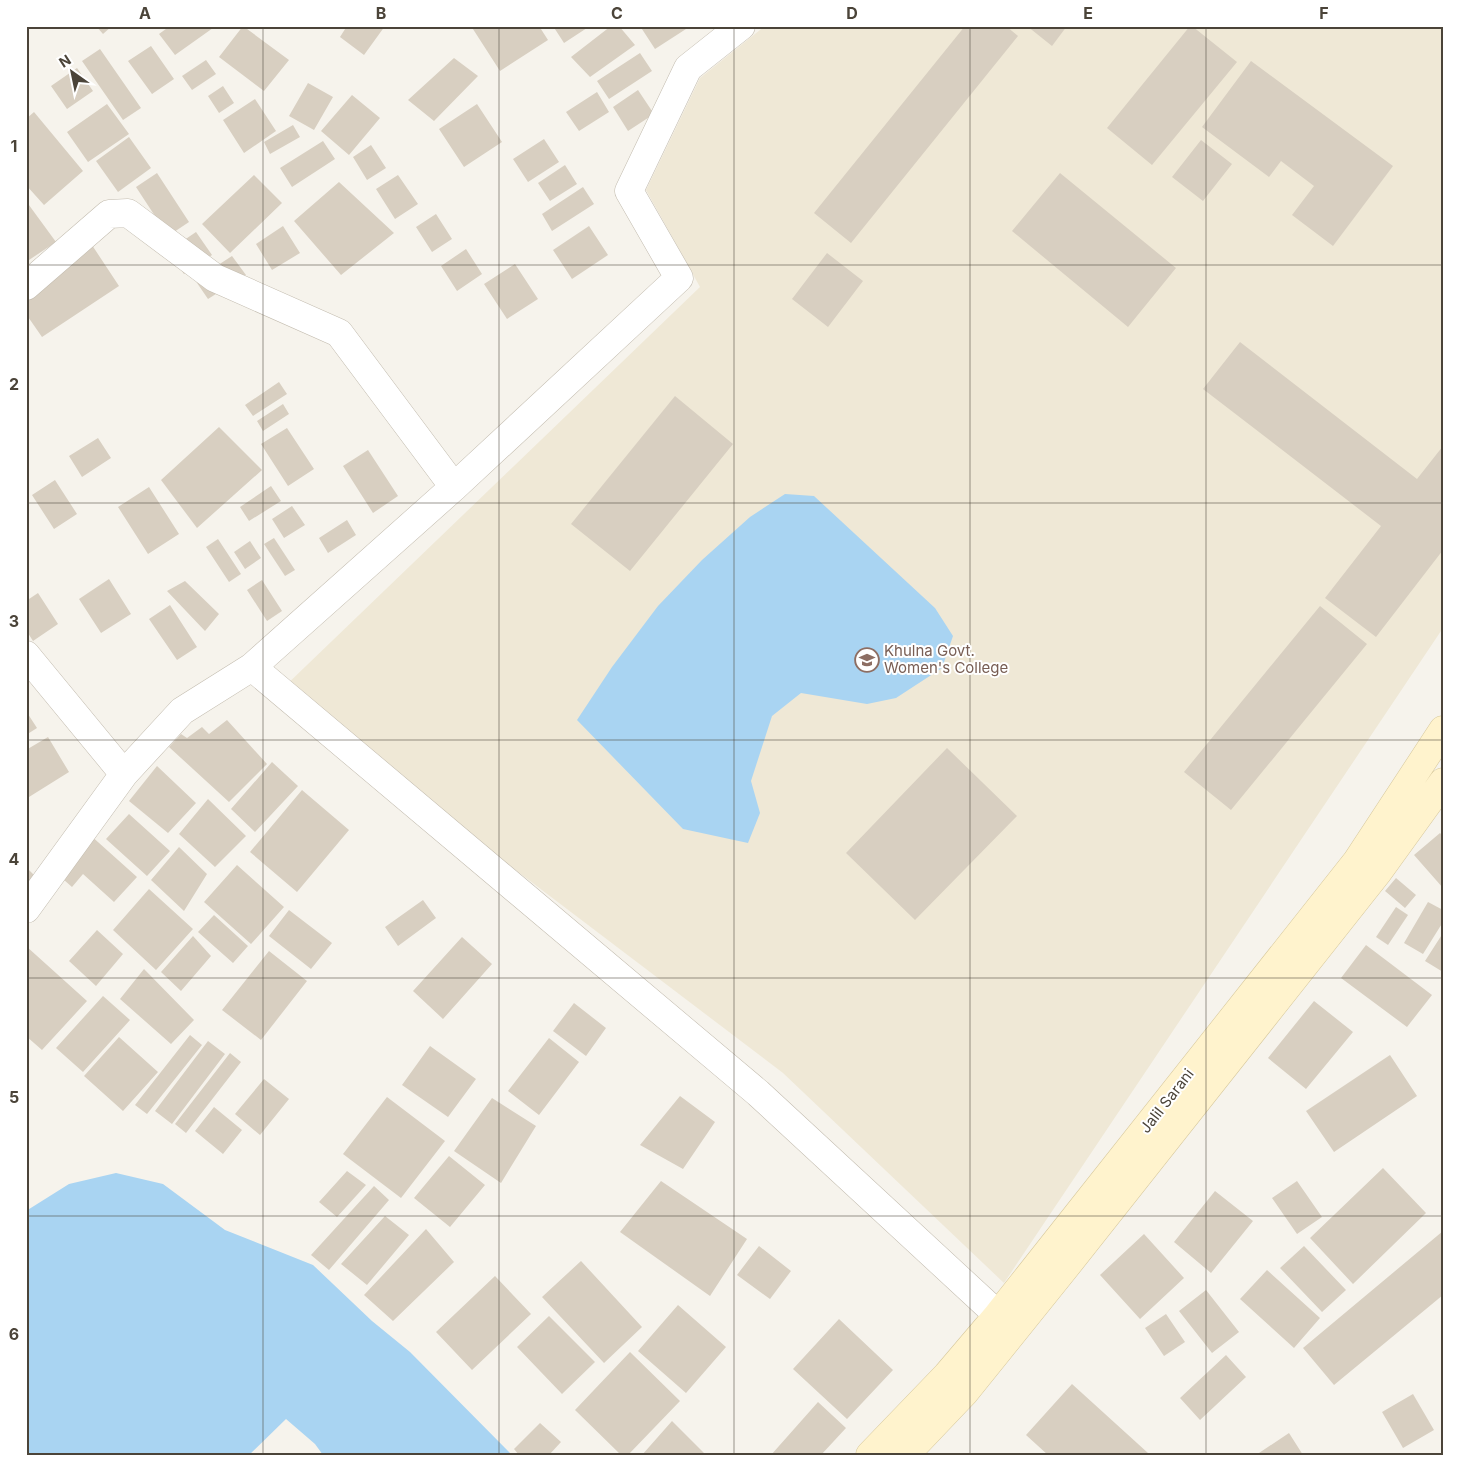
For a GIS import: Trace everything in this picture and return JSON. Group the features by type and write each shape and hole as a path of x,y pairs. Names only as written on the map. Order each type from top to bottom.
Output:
{"main road":[{"name":"Jalil Sarani","path":"870,1455 947,1375 998,1315 1357,861 1443,730"},
{"name":"Jalil Sarani","path":"905,1455 965,1392 1440,795"}],"street":[{"path":"26,909 124,774 182,711 252,667 454,487 679,278 629,191 688,68 741,26"},
{"path":"26,286 109,214 128,213 215,278 339,333 454,487"},
{"path":"26,655 124,774"},
{"path":"252,667 758,1093 998,1315"}],"shaded area":[{"name":"Khulna Govt. Women's College","path":"765,26 1443,26 1443,628 1004,1283 783,1073 280,691 700,287 646,190 700,78"}],"water":[{"path":"785,494 814,496 935,608 953,636 942,668 896,698 867,704 801,693 772,716 751,781 760,813 748,843 683,829 577,720 612,667 658,606 702,560 750,517"},
{"path":"116,1173 163,1184 225,1230 313,1265 372,1321 410,1352 512,1455 323,1455 315,1444 286,1419 249,1455 26,1455 26,1211 69,1184"}],"building":[{"path":"96,26 112,26 103,34"},
{"path":"170,26 212,26 213,28 175,55 159,34"},
{"path":"243,26 289,60 264,91 219,57"},
{"path":"347,26 385,26 364,55 340,37"},
{"path":"471,26 539,26 548,40 500,71"},
{"path":"553,26 590,26 564,43"},
{"path":"611,26 619,26 635,45 590,77 571,57"},
{"path":"640,26 684,26 686,29 655,49"},
{"path":"965,26 1006,26 1018,36 851,243 814,213"},
{"path":"1027,26 1067,26 1052,46"},
{"path":"1190,26 1237,62 1152,165 1107,128"},
{"path":"151,46 174,79 152,94 128,61"},
{"path":"100,49 141,108 123,120 82,61"},
{"path":"640,53 652,71 609,99 597,81"},
{"path":"454,58 478,76 434,121 408,100"},
{"path":"206,60 216,74 192,90 182,76"},
{"path":"1251,61 1393,166 1333,246 1292,215 1314,186 1281,161 1269,177 1202,127"},
{"path":"77,68 93,91 67,109 51,86"},
{"path":"308,83 333,97 314,130 289,116"},
{"path":"223,86 234,103 219,113 208,96"},
{"path":"638,90 654,114 628,131 613,107"},
{"path":"597,92 609,112 579,131 566,112"},
{"path":"352,95 380,118 349,155 321,131"},
{"path":"255,99 276,131 244,153 223,120"},
{"path":"107,104 129,134 88,162 67,132"},
{"path":"477,104 502,142 464,167 439,129"},
{"path":"34,112 83,171 44,205 26,185 26,119"},
{"path":"293,125 300,137 270,154 264,142"},
{"path":"129,137 151,168 118,192 96,161"},
{"path":"544,139 559,162 528,182 513,159"},
{"path":"1201,140 1232,164 1203,201 1172,177"},
{"path":"323,141 335,159 292,187 280,168"},
{"path":"371,145 386,168 367,180 353,157"},
{"path":"565,165 577,184 550,201 538,183"},
{"path":"157,173 189,222 168,236 136,187"},
{"path":"1060,173 1176,268 1128,327 1012,231"},
{"path":"254,175 282,203 230,253 202,224"},
{"path":"398,175 418,204 395,219 376,189"},
{"path":"339,182 394,233 341,275 294,221"},
{"path":"583,187 594,204 552,231 542,214"},
{"path":"26,201 56,242 26,262"},
{"path":"436,214 452,239 432,252 416,227"},
{"path":"283,226 300,253 272,270 256,244"},
{"path":"589,226 608,255 572,279 553,250"},
{"path":"196,232 212,255 184,274 168,251"},
{"path":"88,239 119,286 42,337 26,314 26,280"},
{"path":"466,249 482,274 457,291 441,266"},
{"path":"827,253 863,281 828,327 792,299"},
{"path":"232,256 246,275 208,299 195,280"},
{"path":"515,264 538,299 507,319 484,284"},
{"path":"1240,342 1417,479 1443,446 1443,550 1376,637 1325,598 1381,526 1203,389"},
{"path":"279,382 287,394 253,416 245,405"},
{"path":"675,396 733,444 630,571 571,524"},
{"path":"283,404 289,414 263,431 257,421"},
{"path":"219,427 262,470 197,528 161,480"},
{"path":"287,428 314,469 288,486 261,444"},
{"path":"98,438 111,458 82,477 69,456"},
{"path":"368,450 398,496 373,513 343,466"},
{"path":"55,480 77,514 54,529 32,495"},
{"path":"271,486 281,501 249,521 240,507"},
{"path":"149,487 179,534 148,554 118,507"},
{"path":"292,506 305,525 284,538 272,519"},
{"path":"347,520 356,535 328,553 319,538"},
{"path":"274,538 295,570 285,576 264,544"},
{"path":"218,539 241,574 229,582 206,547"},
{"path":"250,541 261,558 245,569 234,552"},
{"path":"109,579 131,614 101,633 79,599"},
{"path":"262,580 282,611 267,621 247,590"},
{"path":"185,581 219,614 205,631 167,591"},
{"path":"38,593 58,624 33,641 26,630 26,601"},
{"path":"170,605 197,647 177,660 149,619"},
{"path":"1320,606 1367,644 1231,810 1184,772"},
{"path":"26,711 37,728 26,735"},
{"path":"227,720 267,764 229,802 169,747 181,734 187,738 202,727 209,734"},
{"path":"48,737 69,772 29,797 26,792 26,750"},
{"path":"947,748 1017,816 915,920 846,853"},
{"path":"272,762 298,786 255,832 231,809"},
{"path":"157,766 196,803 168,833 129,801"},
{"path":"302,790 349,830 297,892 250,852"},
{"path":"208,799 246,836 215,867 179,834"},
{"path":"129,814 170,851 147,876 106,839"},
{"path":"1440,833 1443,836 1443,888 1414,855"},
{"path":"89,834 137,877 114,902 83,874 72,887 55,872"},
{"path":"179,847 207,874 184,911 151,880"},
{"path":"237,865 284,907 251,944 204,902"},
{"path":"26,867 36,877 26,886"},
{"path":"1396,878 1416,895 1405,908 1385,891"},
{"path":"149,889 193,929 156,970 113,930"},
{"path":"423,900 436,918 398,946 385,927"},
{"path":"1428,902 1443,910 1443,922 1423,954 1404,943"},
{"path":"1396,907 1408,915 1388,945 1376,937"},
{"path":"289,910 332,943 311,969 269,936"},
{"path":"214,915 248,946 233,963 198,932"},
{"path":"97,930 123,954 96,986 69,961"},
{"path":"1443,933 1443,972 1425,961"},
{"path":"193,936 211,956 181,991 161,972"},
{"path":"462,937 492,964 443,1019 413,991"},
{"path":"1366,945 1432,995 1407,1027 1341,978"},
{"path":"26,946 87,1001 42,1050 26,1036"},
{"path":"269,951 307,981 261,1040 222,1010"},
{"path":"144,969 194,1020 171,1044 120,999"},
{"path":"103,996 130,1020 83,1072 56,1048"},
{"path":"1314,1001 1353,1032 1306,1089 1268,1058"},
{"path":"574,1003 606,1028 586,1056 553,1031"},
{"path":"190,1035 202,1045 147,1114 135,1105"},
{"path":"119,1037 158,1072 123,1111 84,1076"},
{"path":"549,1038 579,1062 539,1115 508,1091"},
{"path":"208,1041 225,1054 172,1124 155,1111"},
{"path":"430,1046 476,1079 448,1117 402,1085"},
{"path":"230,1053 241,1062 186,1133 175,1124"},
{"path":"1390,1055 1417,1096 1334,1152 1306,1111"},
{"path":"264,1079 289,1099 260,1135 235,1114"},
{"path":"680,1096 715,1122 683,1169 640,1145"},
{"path":"387,1097 445,1141 401,1198 343,1154"},
{"path":"492,1098 536,1126 501,1183 454,1151"},
{"path":"214,1107 242,1130 223,1154 195,1131"},
{"path":"449,1156 485,1185 450,1227 414,1198"},
{"path":"1383,1168 1426,1213 1353,1284 1310,1238"},
{"path":"347,1171 366,1185 337,1217 319,1202"},
{"path":"661,1181 747,1239 710,1296 620,1232"},
{"path":"1297,1181 1322,1217 1297,1234 1272,1198"},
{"path":"374,1186 389,1200 329,1270 311,1255"},
{"path":"1215,1191 1253,1221 1211,1273 1174,1242"},
{"path":"385,1216 409,1235 367,1285 341,1264"},
{"path":"426,1229 454,1262 393,1321 364,1295"},
{"path":"1443,1231 1443,1295 1334,1385 1303,1348"},
{"path":"1144,1234 1184,1278 1140,1319 1100,1275"},
{"path":"759,1246 791,1271 770,1299 737,1275"},
{"path":"1304,1246 1346,1290 1322,1312 1280,1268"},
{"path":"581,1261 642,1327 604,1363 542,1297"},
{"path":"1267,1270 1320,1318 1294,1348 1240,1299"},
{"path":"495,1276 531,1314 472,1370 436,1332"},
{"path":"1206,1290 1239,1332 1212,1353 1179,1311"},
{"path":"678,1305 726,1347 686,1393 638,1351"},
{"path":"1166,1314 1185,1342 1164,1356 1145,1328"},
{"path":"549,1316 595,1362 562,1394 517,1347"},
{"path":"839,1319 893,1370 847,1419 793,1369"},
{"path":"630,1352 680,1401 628,1455 621,1455 575,1410"},
{"path":"1226,1355 1246,1377 1200,1420 1180,1398"},
{"path":"1072,1384 1148,1453 1147,1455 1048,1455 1026,1435"},
{"path":"1413,1394 1434,1430 1403,1448 1382,1412"},
{"path":"818,1402 846,1428 821,1455 771,1455"},
{"path":"672,1421 706,1455 642,1455"},
{"path":"540,1423 561,1442 549,1455 519,1455 514,1449"},
{"path":"1289,1433 1303,1455 1256,1455"}],"place":[{"name":"Khulna Govt. Women's College","path":"867,660"}]}
